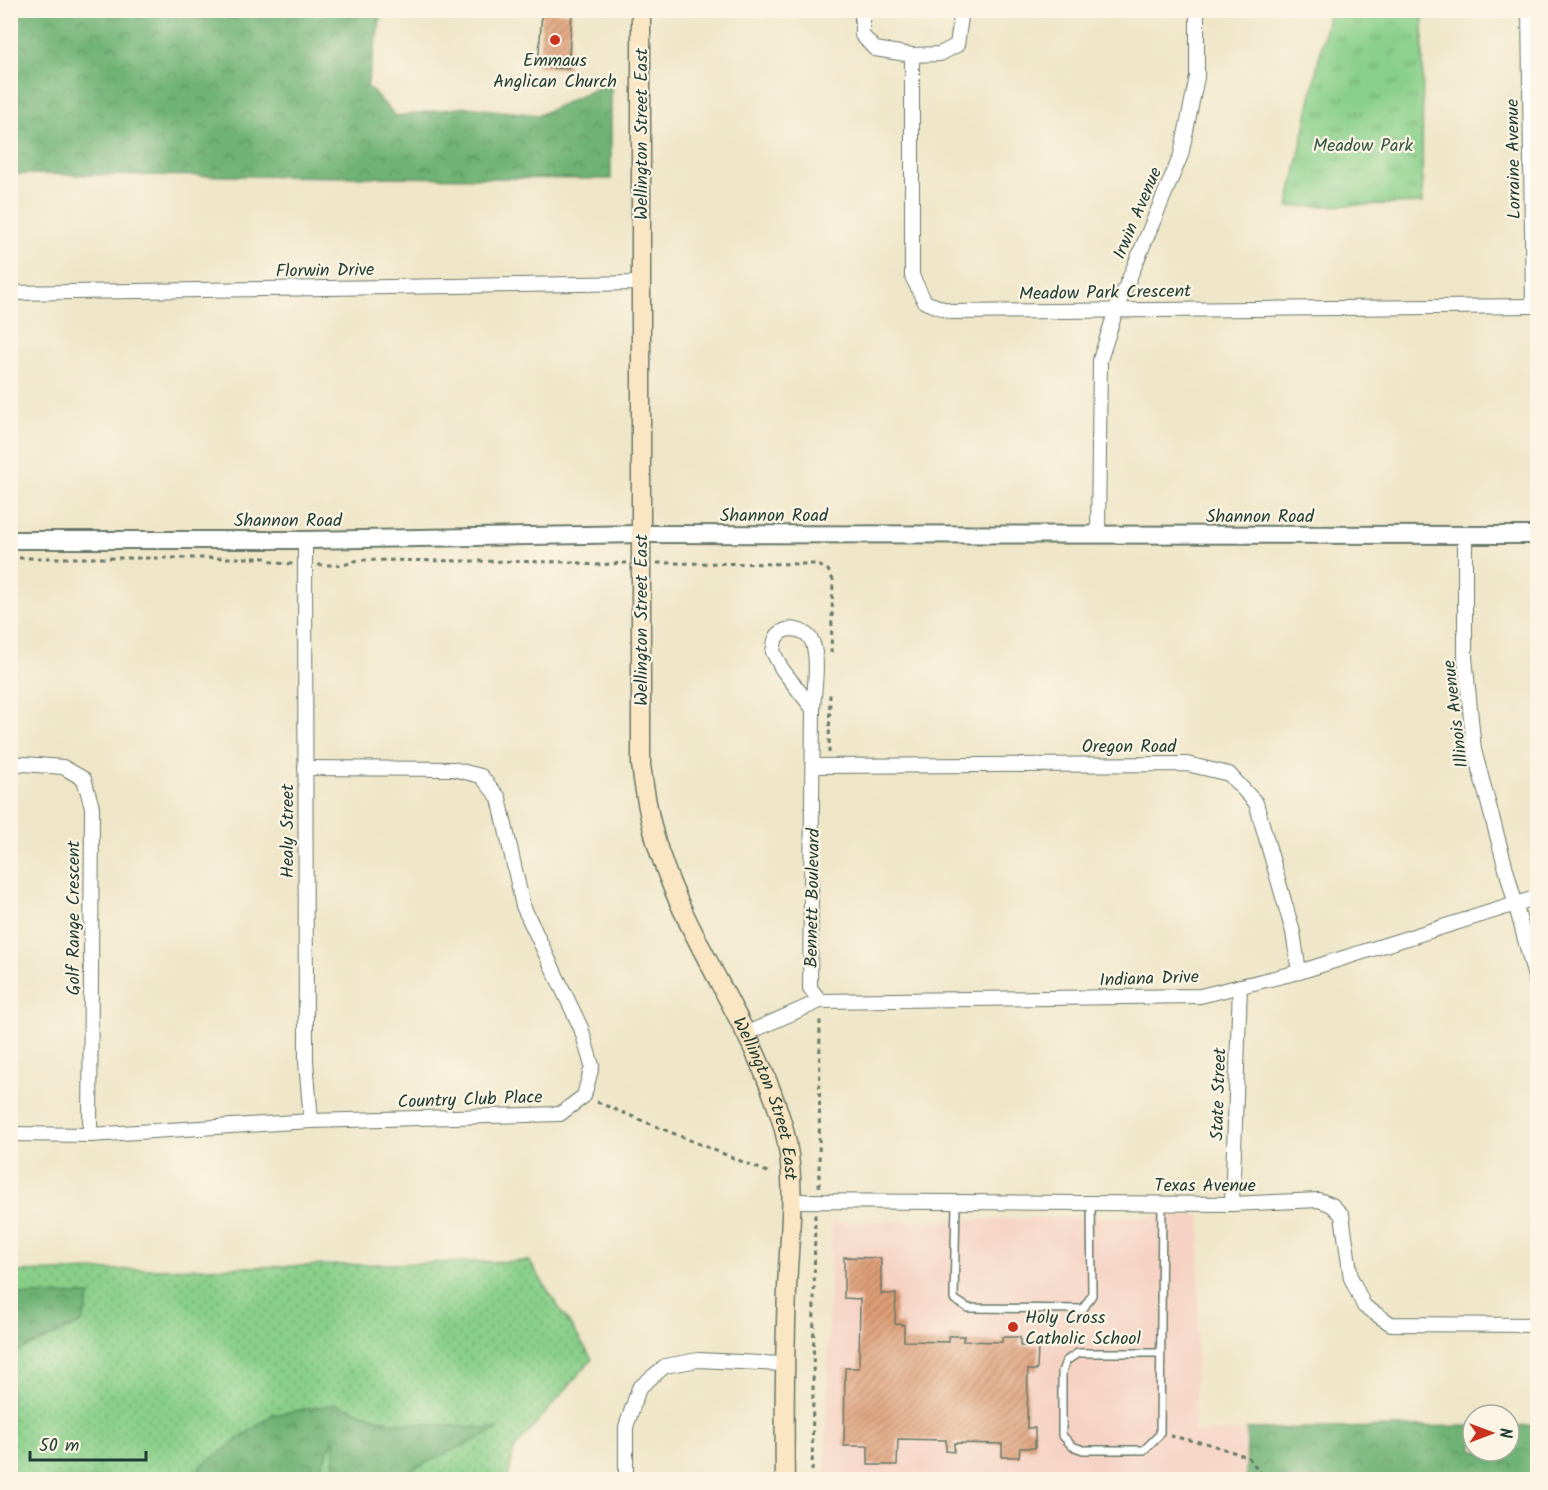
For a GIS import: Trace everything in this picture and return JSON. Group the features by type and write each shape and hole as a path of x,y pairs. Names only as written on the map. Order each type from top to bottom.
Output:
{"main road":[{"name":"Wellington Street East","path":"641,10 641,765 647,807 660,854 681,903 745,1034 784,1128 792,1180 791,1201"},
{"path":"784,1479 784,1364 791,1201"}],"street":[{"path":"862,10 862,34 875,49 912,55 940,54 957,45 962,10"},
{"name":"Irwin Avenue","path":"1098,535 1100,360 1116,310 1181,155 1197,77 1197,10"},
{"name":"Lorraine Avenue","path":"1529,10 1535,306"},
{"name":"Meadow Park Crescent","path":"912,55 912,276 925,302 952,312 1535,306"},
{"name":"Florwin Drive","path":"10,293 640,283"},
{"name":"Shannon Road","path":"10,540 306,540 641,534 1538,535"},
{"name":"Illinois Avenue","path":"1465,536 1466,657 1474,750 1538,988"},
{"name":"Healy Street","path":"306,540 306,1061 311,1121"},
{"name":"Bennett Boulevard","path":"813,709 782,669 773,652 776,638 783,631 795,629 804,632 812,640 815,651 810,988 820,1001"},
{"name":"Golf Range Crescent","path":"10,763 63,767 84,779 92,807 90,1135"},
{"name":"Oregon Road","path":"814,766 1188,764 1229,774 1256,803 1293,932 1299,972"},
{"path":"305,768 453,769 481,776 499,798 523,906 581,1028 592,1066 584,1096"},
{"name":"Indiana Drive","path":"820,1001 1200,996 1299,972 1538,897"},
{"name":"State Street","path":"1232,1204 1240,986"},
{"path":"745,1034 820,1001"},
{"name":"Country Club Place","path":"10,1134 90,1135 311,1121 560,1114 584,1096"},
{"name":"Texas Avenue","path":"791,1201 1232,1204 1319,1200 1332,1205 1342,1215 1351,1278 1364,1306 1391,1324 1538,1325"},
{"path":"626,1479 626,1427 639,1388 665,1366 698,1360 784,1364"}],"lane":[{"path":"956,1202 954,1299 968,1308 1083,1309 1092,1295 1091,1203"},
{"path":"1160,1353 1078,1353 1066,1361 1062,1372 1062,1435 1072,1446 1083,1450 1144,1450 1160,1434 1162,1203"}],"path":[{"path":"584,1096 770,1173"},
{"path":"1160,1434 1209,1444 1248,1457 1266,1479"}],"shaded area":[{"name":"Holy Cross Catholic School","path":"1201,1215 1194,1432 1245,1431 1243,1479 825,1480 831,1223"}],"green space":[{"path":"11,10 382,11 367,86 396,116 466,107 539,115 611,82 611,179 11,174"},
{"name":"Meadow Park","path":"1329,11 1423,11 1422,203 1288,207"},
{"path":"529,1261 592,1359 514,1449 508,1479 11,1479 10,1272"},
{"path":"11,1295 90,1295 82,1323 11,1354"},
{"path":"337,1404 389,1422 499,1429 391,1479 335,1479 334,1439 315,1479 192,1479 201,1466 272,1415"},
{"path":"1537,1425 1537,1479 1246,1479 1247,1429 1461,1426 1461,1463 1521,1463 1521,1426"}],"building":[{"name":"Emmaus Anglican Church","path":"542,11 572,13 568,69 538,67"},
{"path":"844,1257 881,1258 881,1294 896,1294 895,1324 904,1325 904,1341 949,1342 949,1336 964,1336 963,1341 1002,1342 1002,1337 1020,1337 1020,1346 1038,1346 1037,1370 1028,1370 1027,1428 1035,1428 1035,1448 1020,1448 1019,1457 1002,1457 1002,1444 954,1443 954,1452 946,1451 946,1440 898,1439 897,1465 868,1465 868,1446 844,1446 845,1368 859,1368 860,1299 844,1298"}],"place":[{"name":"Emmaus Anglican Church","path":"555,40"},
{"name":"Holy Cross Catholic School","path":"1013,1327"}]}
